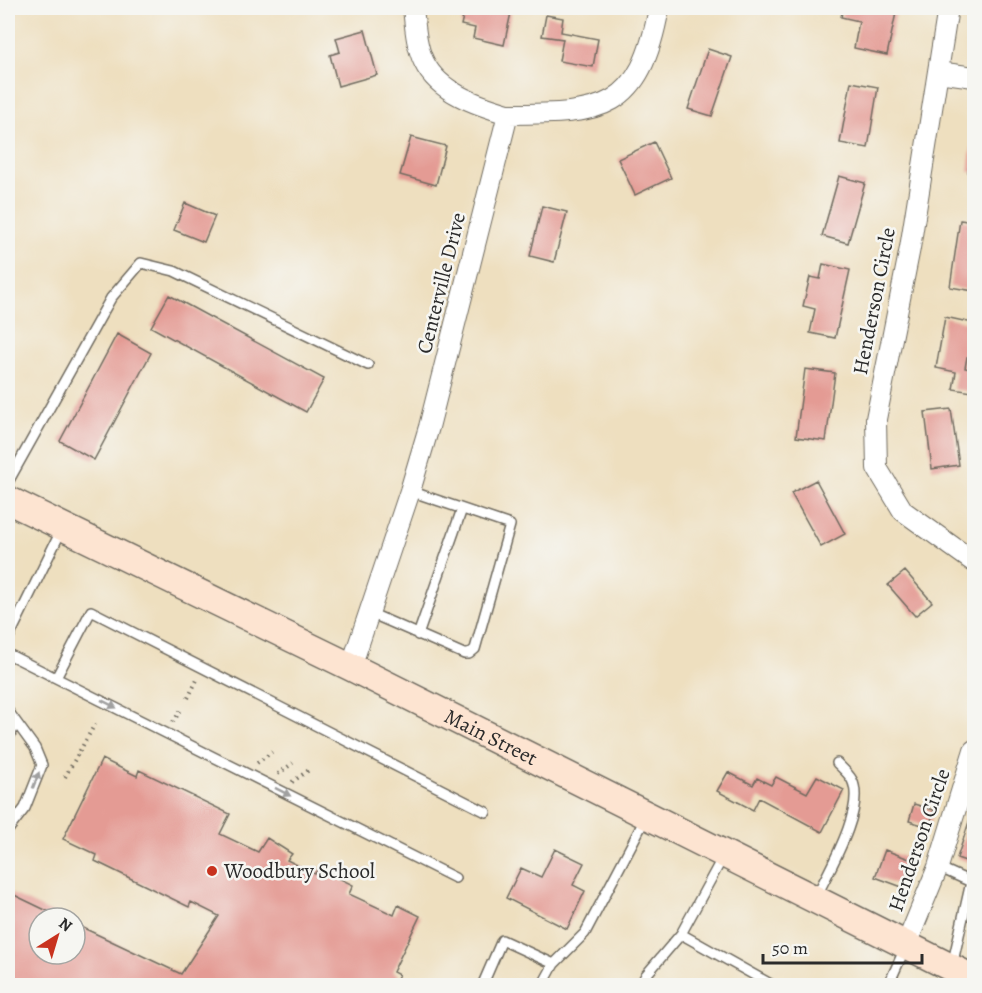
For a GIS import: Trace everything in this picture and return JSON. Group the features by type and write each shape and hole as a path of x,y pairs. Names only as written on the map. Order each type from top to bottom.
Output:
{"main road":[{"name":"Main Street","path":"8,500 648,814 963,974"}],"street":[{"path":"413,8 419,47 423,61 431,73 442,84 463,98 508,114 562,114 583,111 603,105 621,94 635,81 645,62 659,8"},
{"name":"Henderson Circle","path":"948,8 910,248 876,419 877,468 903,511 975,562"},
{"path":"938,72 975,77"},
{"name":"Centerville Drive","path":"351,667 429,428 508,114"},
{"name":"Henderson Circle","path":"906,945 938,867 975,750"}],"lane":[{"path":"8,482 111,298 141,263 174,271 368,365"},
{"path":"370,613 464,654 469,654 475,649 510,525 410,491"},
{"path":"418,635 462,509"},
{"path":"8,639 63,527"},
{"path":"56,678 91,611 486,812"},
{"path":"8,654 455,878"},
{"path":"8,711 35,748 42,765 25,808 8,830"},
{"path":"8,739 16,723"},
{"path":"815,900 854,815 856,798 852,780 837,763"},
{"path":"542,986 554,964 585,933 648,814"},
{"path":"640,986 646,975 681,934 726,853"},
{"path":"938,867 970,882 963,974"},
{"path":"681,934 774,986"},
{"path":"482,986 502,940 554,964"},
{"path":"888,986 906,945"}],"path":[{"path":"171,725 182,710"},
{"path":"65,777 94,724"},
{"path":"254,765 272,752"},
{"path":"275,776 293,763"},
{"path":"289,783 309,770"}],"building":[{"path":"465,8 512,8 504,45 473,38 475,28 461,25"},
{"path":"843,8 897,8 887,55 854,48 859,21 841,17"},
{"path":"546,15 563,18 561,32 598,39 593,67 559,61 563,39 542,36"},
{"path":"365,30 377,75 338,86 330,55 340,52 336,38"},
{"path":"708,49 732,57 712,116 688,109"},
{"path":"851,82 878,87 868,148 840,143"},
{"path":"973,135 974,172 968,172"},
{"path":"411,137 446,146 436,185 400,175"},
{"path":"654,142 671,178 635,195 618,159"},
{"path":"839,176 865,183 848,243 822,236"},
{"path":"185,203 215,216 204,242 174,230"},
{"path":"542,206 567,212 554,262 530,256"},
{"path":"960,220 974,222 974,291 950,287"},
{"path":"823,264 850,270 835,338 810,333 815,309 803,306 810,277 820,279"},
{"path":"169,295 324,379 306,412 151,327"},
{"path":"945,317 973,323 969,346 974,347 974,359 967,357 965,368 974,370 972,392 953,389 956,372 936,368"},
{"path":"117,334 151,353 94,460 60,441"},
{"path":"805,369 835,373 826,441 796,437"},
{"path":"951,409 959,465 932,469 925,412"},
{"path":"816,480 845,534 821,547 791,493"},
{"path":"905,571 932,602 915,616 888,585"},
{"name":"Woodbury School","path":"102,759 137,776 139,770 230,814 220,834 258,852 267,838 292,854 287,860 315,874 318,868 353,885 349,894 394,915 398,905 420,916 393,972 399,975 394,986 8,986 8,892 37,906 27,906 27,966 87,966 87,930 181,974 219,916 191,902 189,907 95,861 97,855 63,839"},
{"path":"728,772 753,785 757,778 771,785 776,777 807,793 817,776 844,790 822,832 759,798 753,810 717,791"},
{"path":"914,804 934,810 929,827 909,821"},
{"path":"971,816 974,817 974,864 957,858"},
{"path":"555,849 584,863 573,885 585,891 567,929 506,898 521,868 541,877"},
{"path":"885,850 912,860 902,887 875,877"}],"place":[{"name":"Woodbury School","path":"212,871"}]}
